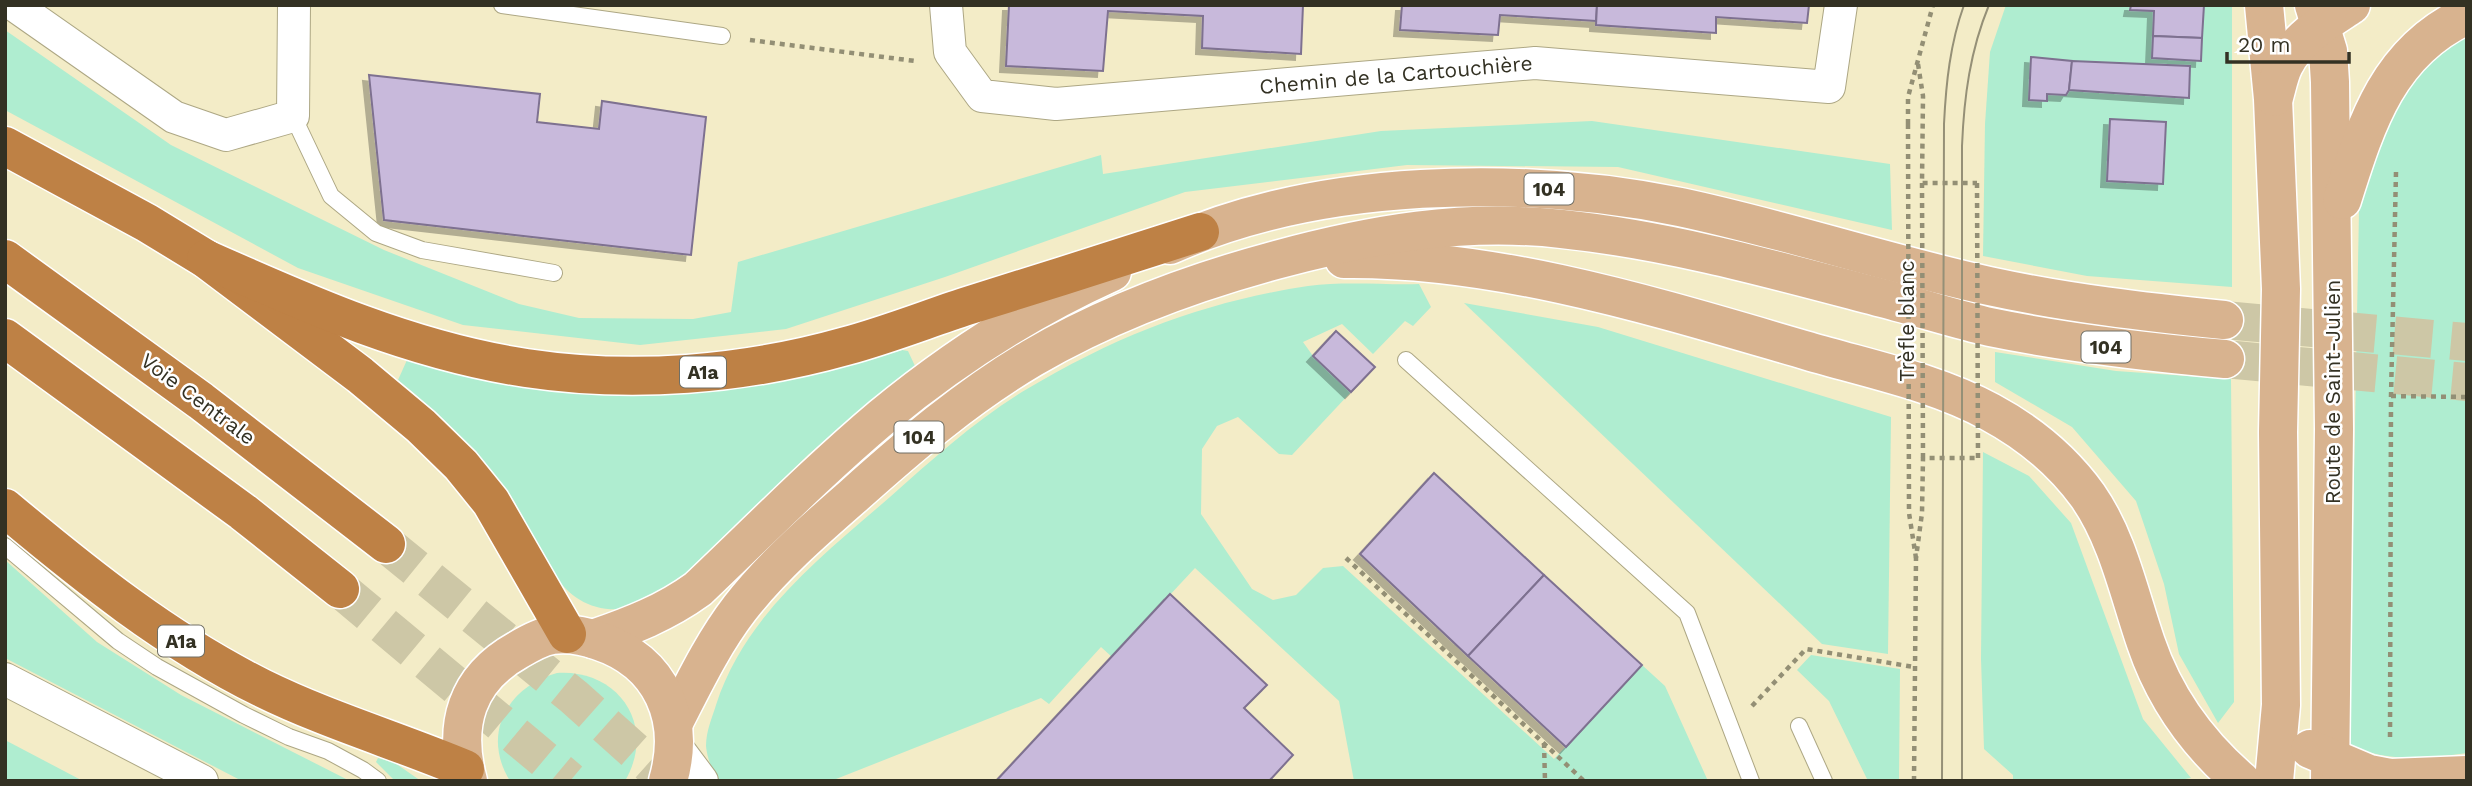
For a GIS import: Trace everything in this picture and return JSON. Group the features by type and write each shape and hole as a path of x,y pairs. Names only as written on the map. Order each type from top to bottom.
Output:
{"highway":[{"name":"A1a","path":"5,146 147,223 206,259 360,375 443,446 478,483 580,636"},
{"name":"A1a","path":"206,259 304,303 426,346 525,368 610,375 648,375 759,366 846,346 1200,232"},
{"name":"Voie Centrale","path":"5,260 212,409 386,544"},
{"path":"5,338 243,512 340,589"},
{"name":"A1a","path":"5,508 82,573 152,622 226,668 286,698 466,775"}],"main road":[{"path":"2264,5 2273,99 2281,289 2278,432 2279,736 2274,781"},
{"path":"2273,99 2284,64 2328,12"},
{"name":"Route de Saint-Julien","path":"2328,12 2333,229 2330,770"},
{"path":"2333,229 2371,115 2388,84 2424,41 2438,30 2467,15"},
{"name":"104","path":"580,636 663,612 698,589 883,416 967,355 1058,299 1101,276 1200,232 1272,212 1371,194 1469,187 1563,190 1682,208 1989,286 2117,309 2224,320"},
{"name":"104","path":"672,749 724,630 748,598 799,545 938,422 1029,359 1103,321 1210,278 1320,248 1414,230 1483,226 1554,228 1646,240 1695,251 1987,326 2120,349 2225,359"},
{"path":"1255,266 1299,260 1399,260 1480,270 1539,281 1607,295 1730,328 1930,387 1989,411 2046,450 2070,473 2090,499 2112,544 2147,646 2175,705 2201,742 2241,781"},
{"path":"466,775 461,749 465,713 482,677 526,645 552,635 580,636 615,646 643,666 665,696 672,749"},
{"path":"2279,736 2330,770 2390,778 2467,775"}],"street":[{"path":"14,5 174,117 226,135 293,116 294,5"},
{"path":"946,5 950,52"},
{"name":"Chemin de la Cartouchière","path":"950,52 982,96 1056,104 1535,63 1829,87 1841,5"},
{"path":"5,679 202,781"},
{"path":"672,749 702,781"}],"lane":[{"path":"502,5 722,36"},
{"path":"293,116 331,196 376,233 422,250 554,273"},
{"path":"1406,360 1687,613 1751,781"},
{"path":"5,546 86,616 157,667 244,715 289,737 340,757 378,781"},
{"path":"1799,726 1824,781"}],"path":[{"path":"1914,781 1916,558 1909,513 1908,97 1933,5"},
{"path":"722,36 917,61 950,52"},
{"name":"Trèfle blanc","path":"1916,558 1922,513 1923,458 1923,96 1918,64"},
{"path":"2390,748 2391,396 2396,160"},
{"path":"1922,183 1978,183 1978,458 1923,458"},
{"path":"2391,396 2467,397"},
{"path":"1346,558 1584,781"},
{"path":"1731,728 1807,649 1914,667"},
{"path":"1544,743 1545,781"}],"green space":[{"path":"2006,5 2232,5 2232,287 2087,276 1983,256 1985,124 1990,52"},
{"path":"5,30 171,145 384,250 519,304 579,318 693,319 731,312 738,262 1101,155 1103,174 1381,131 1592,121 1890,164 1892,230 1618,167 1407,165 1185,192 945,277 786,329 640,345 463,325 298,268 5,110"},
{"path":"2467,36 2467,753 2391,757 2349,744 2359,211 2386,117 2431,60"},
{"path":"1349,283 1419,284 1431,307 1413,326 1405,321 1373,354 1342,324 1303,342 1313,356 1351,392 1292,455 1279,454 1238,417 1217,426 1202,449 1201,514 1252,589 1273,600 1296,595 1323,568 1343,566 1554,759 1642,665 1665,686 1708,781 1354,781 1339,701 1195,568 1112,657 1101,647 1049,704 1041,698 831,781 717,781 707,750 706,740 710,725 729,673 766,615 788,589 838,542 939,454 991,413 1042,380 1103,348 1208,308 1308,286"},
{"path":"1464,303 1598,327 1891,417 1888,654 1822,644"},
{"path":"902,350 908,351 915,366 809,454 662,596 632,608 605,609 583,601 565,588 552,571 517,506 492,471 454,430 398,380 407,360 491,380 760,384 843,367"},
{"path":"1995,352 2116,371 2231,379 2234,702 2218,723 2179,654 2164,584 2136,501 2072,427 1995,382"},
{"path":"1983,452 2029,476 2071,523 2143,719 2191,778 2173,781 2013,781 2013,775 1984,749 1981,659"},
{"path":"5,560 97,642 181,695 350,781 242,781 5,658"},
{"path":"1811,655 1900,669 1899,781 1868,781 1829,701 1797,670"},
{"path":"557,673 579,674 598,680 614,691 626,705 634,722 637,740 634,760 625,781 510,781 498,746 504,715 524,689"},
{"path":"5,740 83,781 5,781"},
{"path":"378,758 395,763 421,781 395,781 376,762"}],"building":[{"path":"1009,5 1303,5 1301,54 1202,48 1203,16 1108,11 1103,71 1006,66"},
{"path":"1402,5 1597,5 1596,21 1500,15 1498,35 1400,30"},
{"path":"1597,5 1809,5 1807,23 1716,17 1716,33 1596,25"},
{"path":"2131,5 2204,5 2202,38 2153,36 2154,11 2130,10"},
{"path":"2153,36 2202,38 2201,61 2152,58"},
{"path":"2031,57 2072,61 2066,95 2047,94 2047,101 2029,100"},
{"path":"2072,61 2190,66 2189,98 2069,90"},
{"path":"369,75 540,94 537,122 599,129 602,101 706,117 691,255 384,220"},
{"path":"2110,119 2166,122 2163,184 2107,181"},
{"path":"1336,331 1375,367 1351,392 1313,356"},
{"path":"1434,473 1544,575 1468,656 1360,554"},
{"path":"1544,575 1642,665 1566,747 1468,656"},
{"path":"1170,594 1267,685 1244,708 1293,755 1269,781 996,781"}],"tunnel":[{"path":"2224,320 2467,342"},
{"path":"2225,359 2467,382"},
{"path":"386,544 574,697 668,781"},
{"path":"340,589 570,781"}],"tram line":[{"path":"1942,781 1944,124 1955,34 1964,5"},
{"path":"1962,781 1962,146 1969,74 1989,5"}]}
